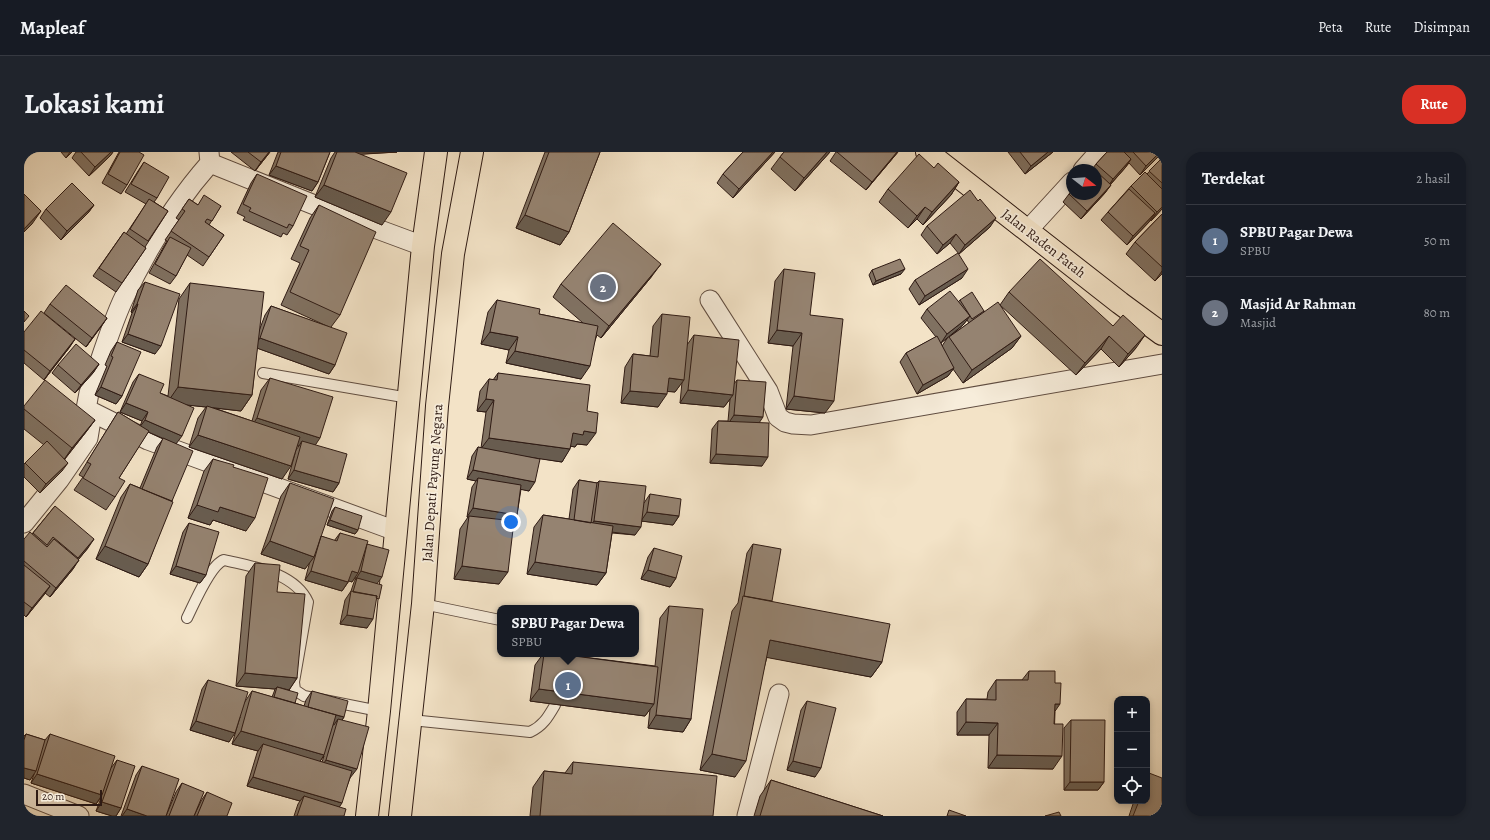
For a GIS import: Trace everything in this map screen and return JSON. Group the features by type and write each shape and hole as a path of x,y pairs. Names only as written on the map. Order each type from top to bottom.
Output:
{"highway":[{"name":"Jalan Depati Payung Negara","path":"367,816 379,711 423,246 436,152"},
{"name":"Jalan Depati Payung Negara","path":"400,816 423,604 437,406 453,254 472,152"},
{"name":"Jalan Raden Fatah","path":"927,152 1162,334"}],"street":[{"path":"1088,164 1099,152"},
{"path":"24,523 59,480 88,438 90,426 86,409 88,393 122,303 144,257 169,215 209,158 342,216 423,246"},
{"path":"1028,230 1066,189"},
{"path":"710,300 768,390 778,417 785,422 793,424 811,425 1162,364"},
{"path":"86,409 148,440 396,531"},
{"path":"747,816 780,694"},
{"path":"24,794 79,816"}],"lane":[{"path":"262,373 409,398"},
{"path":"187,618 212,569 219,562 224,560 275,573 303,592 308,602 294,682 295,690 304,696 379,711"},
{"path":"423,604 497,619"},
{"path":"411,720 530,732 538,728 547,720 555,704"}],"building":[{"path":"81,152 111,152 95,167"},
{"path":"120,152 139,152 144,155 127,185 108,174"},
{"path":"248,152 269,152 261,162"},
{"path":"281,152 330,152 318,182 276,166"},
{"path":"337,152 355,152 407,173 391,212 324,185"},
{"path":"549,152 600,152 569,232 525,215"},
{"path":"743,152 773,152 739,189 723,174"},
{"path":"784,152 827,152 804,178 780,157"},
{"path":"837,152 897,152 872,182"},
{"path":"1020,152 1048,152 1031,166"},
{"path":"1107,152 1124,152 1131,159 1113,179 1102,169 1102,164 1096,164"},
{"path":"1133,152 1160,152 1146,166"},
{"path":"919,154 934,168 938,163 959,182 932,212 925,207 917,216 888,189"},
{"path":"1162,158 1162,183 1149,171"},
{"path":"144,162 169,177 157,198 131,184"},
{"path":"1145,172 1162,189 1162,207 1157,212 1131,186"},
{"path":"257,174 307,196 293,226 289,224 287,228 249,211 251,208 243,204"},
{"path":"1102,177 1111,185 1102,195"},
{"path":"72,183 94,205 67,231 46,209"},
{"path":"1129,189 1155,213 1133,236 1108,212"},
{"path":"970,190 978,201 980,199 996,218 965,245 956,234 943,245 927,226"},
{"path":"24,194 41,211 24,229"},
{"path":"204,195 221,206 212,221 207,219 205,222 224,235 209,257 171,231 185,211 182,209 189,199 198,205"},
{"path":"149,199 168,211 148,241 130,229"},
{"path":"1075,200 1097,200 1087,211"},
{"path":"319,205 376,232 340,315 290,292 309,250 300,246"},
{"path":"1162,214 1162,267 1135,242"},
{"path":"613,223 661,264 609,326 561,284"},
{"path":"124,232 146,248 122,283 99,268"},
{"path":"170,237 191,248 176,276 155,264"},
{"path":"958,253 968,269 925,296 915,280"},
{"path":"900,259 905,269 876,281 872,270"},
{"path":"1040,259 1113,326 1123,315 1145,335 1128,354 1109,336 1085,363 1009,292"},
{"path":"784,269 815,273 810,315 843,319 834,401 794,396 802,333 777,330"},
{"path":"145,282 180,294 161,346 128,334"},
{"path":"190,283 264,292 252,395 178,387"},
{"path":"66,285 107,318 92,338 50,304"},
{"path":"950,291 970,316 947,334 927,309"},
{"path":"972,292 984,311 972,319 960,300"},
{"path":"497,300 540,309 539,314 598,326 590,366 515,351 518,337 490,332"},
{"path":"998,302 1021,336 972,370 949,337"},
{"path":"271,306 347,333 335,365 260,338"},
{"path":"24,311 29,316 24,322"},
{"path":"41,311 75,339 50,371 24,350 24,332"},
{"path":"662,314 690,317 684,380 669,378 667,394 630,391 633,354 658,357"},
{"path":"694,335 739,340 733,395 688,390"},
{"path":"937,336 954,368 923,385 906,353"},
{"path":"117,342 141,352 122,396 101,387 113,357 111,356"},
{"path":"76,344 99,364 81,385 58,365"},
{"path":"498,373 590,385 587,411 598,413 596,433 584,431 583,435 573,433 570,449 489,438 494,400 486,399 489,379 497,380"},
{"path":"139,374 164,384 160,393 194,408 182,436 145,420 148,412 126,403"},
{"path":"270,378 333,397 320,438 257,418"},
{"path":"45,380 95,420 72,448 24,409 24,406"},
{"path":"737,380 766,382 763,417 734,415"},
{"path":"207,406 300,437 291,466 198,435"},
{"path":"118,412 149,431 119,478 125,481 115,497 83,478 91,464 87,462"},
{"path":"718,421 769,423 768,457 716,454"},
{"path":"163,438 193,451 172,501 142,489"},
{"path":"47,441 68,463 46,484 25,463"},
{"path":"302,441 347,454 339,483 294,470"},
{"path":"478,447 540,459 535,482 473,470"},
{"path":"213,459 268,478 255,518 220,507 218,512 197,505"},
{"path":"478,478 521,485 517,515 473,508"},
{"path":"579,480 597,483 591,523 574,520"},
{"path":"599,481 646,486 641,527 594,521"},
{"path":"290,483 334,499 314,557 270,541"},
{"path":"130,484 173,502 148,564 105,546"},
{"path":"650,494 681,499 679,516 647,512"},
{"path":"55,506 94,539 78,558 53,537 47,545 33,533"},
{"path":"335,507 362,516 358,530 330,520"},
{"path":"543,515 613,526 606,573 535,562"},
{"path":"469,516 514,521 508,572 462,566"},
{"path":"189,523 219,532 206,575 176,566"},
{"path":"30,532 47,547 54,539 79,560 56,588 24,561 24,539"},
{"path":"340,533 368,541 358,573 352,571 348,582 311,571 321,536 337,541"},
{"path":"367,544 389,550 382,577 361,571"},
{"path":"753,544 781,549 772,601 744,596"},
{"path":"654,548 682,556 676,578 648,570"},
{"path":"255,563 280,565 277,592 305,594 297,678 245,673"},
{"path":"24,565 50,586 32,608 24,602"},
{"path":"357,578 382,585 379,599 376,598 377,596 353,592"},
{"path":"351,591 377,596 373,619 347,615"},
{"path":"743,596 890,624 882,662 770,640 746,761 712,754"},
{"path":"669,606 703,609 691,719 656,715"},
{"path":"544,657 582,657 658,667 654,704 539,689"},
{"path":"1029,671 1055,671 1055,683 1061,683 1060,704 1055,704 1054,724 1063,724 1062,756 997,755 998,723 966,722 966,699 996,700 996,680 1028,680"},
{"path":"208,680 248,692 235,733 196,721"},
{"path":"277,687 298,693 295,703 274,697"},
{"path":"252,691 336,715 324,755 241,731"},
{"path":"312,691 348,701 344,717 308,707"},
{"path":"807,701 836,708 821,768 793,761"},
{"path":"338,719 369,727 357,769 326,760"},
{"path":"1071,720 1105,720 1104,782 1070,782"},
{"path":"26,734 45,740 36,771 24,768 24,740"},
{"path":"50,734 115,756 102,795 37,774"},
{"path":"263,744 352,771 342,803 253,777"},
{"path":"117,760 135,766 121,808 102,802"},
{"path":"573,762 717,776 713,816 540,816 544,771 572,774"},
{"path":"142,766 179,779 166,816 147,816 127,809"},
{"path":"1150,773 1162,778 1162,816 1133,816 1138,804 1150,804"},
{"path":"771,780 883,816 760,816"},
{"path":"182,783 204,792 194,816 169,816"},
{"path":"207,792 232,803 227,816 197,816"},
{"path":"304,796 346,809 344,816 297,816"},
{"path":"949,810 966,816 947,816"},
{"path":"1059,812 1061,816 1045,816"}],"place":[{"name":"Masjid Ar Rahman","path":"603,287"},
{"name":"SPBU Pagar Dewa","path":"568,685"}]}
